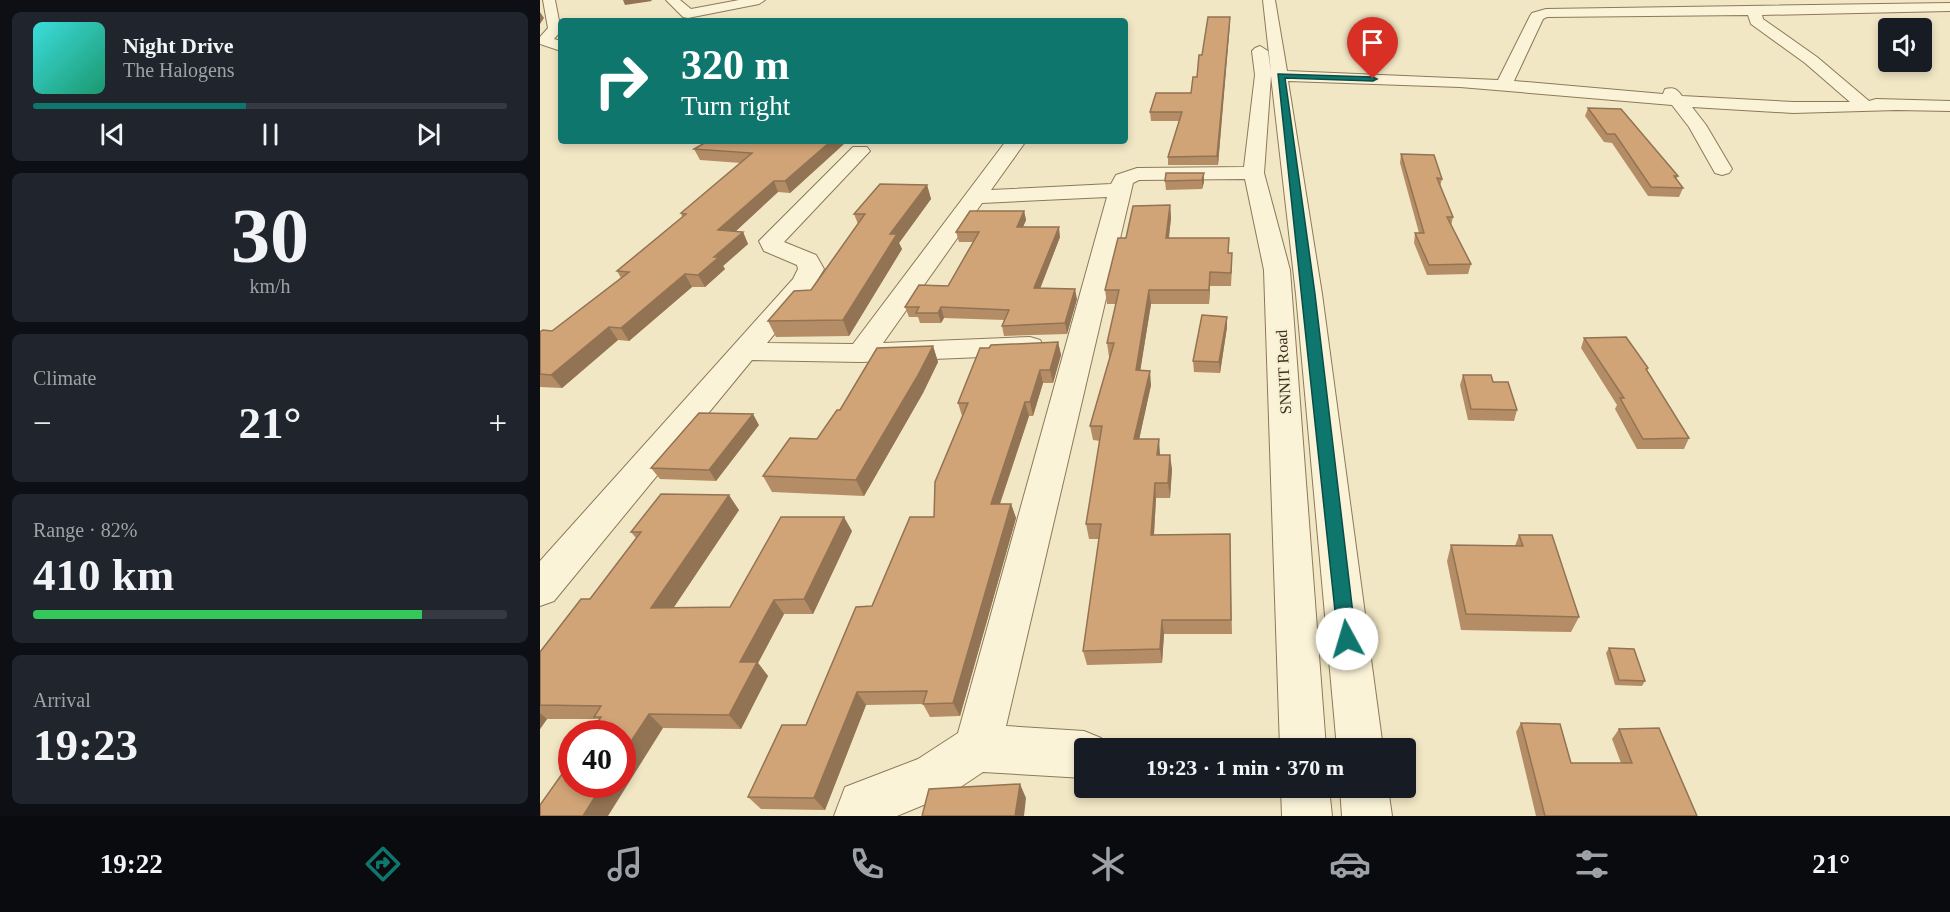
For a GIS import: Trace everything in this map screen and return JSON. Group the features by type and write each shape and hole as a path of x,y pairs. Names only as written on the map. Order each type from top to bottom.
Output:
{"street":[{"path":"549,0 555,29 544,41 558,45"},
{"path":"672,0 688,14 711,18"},
{"path":"688,14 759,0"},
{"path":"1642,0 1660,12"},
{"name":"SNNIT Road","path":"1262,6 1281,75 1293,282 1303,738"},
{"name":"SNNIT Road","path":"1262,6 1263,75 1254,173 1293,282 1359,738"},
{"path":"1507,84 1537,16 1561,12 1716,12 1755,16 1950,7"},
{"path":"1755,16 1864,105"},
{"path":"1281,75 1507,84 1825,109 1864,105 1950,106"},
{"path":"1674,97 1697,125 1722,169"},
{"path":"861,353 1014,144"},
{"path":"540,589 804,282 811,269 807,260 773,246 771,241 860,151"},
{"path":"977,748 1123,179 1137,174 1254,173"},
{"path":"976,197 1121,190"},
{"path":"744,351 861,353 1082,344"},
{"path":"859,816 863,806 933,777 977,748 1074,754"},
{"path":"1306,798 1307,816"},
{"path":"1365,798 1367,816"}],"building":[{"path":"1208,17 1230,17 1217,156 1168,157 1182,112 1150,112 1156,93 1191,93 1193,77 1197,77 1199,55 1202,55"},
{"path":"1588,108 1621,109 1678,176 1674,176 1683,188 1651,187 1615,134 1607,134"},
{"path":"703,144 828,144 785,181 774,181 718,230 743,232 714,257 719,257 698,275 685,274 621,328 609,327 551,375 540,374 540,332 552,331 629,272 617,271 686,214 681,213 752,153 694,149"},
{"path":"1401,154 1434,155 1442,179 1437,178 1453,217 1447,217 1471,264 1429,265 1415,233 1424,233"},
{"path":"1166,173 1204,173 1202,180 1165,181"},
{"path":"880,184 927,185 890,234 897,234 843,320 768,321 794,291 811,290 865,214 854,214"},
{"path":"1170,205 1166,238 1229,238 1228,253 1232,253 1231,273 1210,272 1209,290 1149,290 1136,370 1150,371 1134,439 1159,439 1157,455 1170,455 1168,483 1155,483 1151,535 1230,534 1231,620 1162,620 1160,649 1083,651 1101,524 1086,524 1102,426 1090,426 1114,343 1107,343 1119,290 1105,290 1118,238 1126,238 1133,206"},
{"path":"970,211 1024,211 1017,227 1059,227 1034,288 1075,289 1065,323 1002,326 1009,310 941,307 938,313 916,313 919,307 905,307 919,285 948,286 979,232 956,232"},
{"path":"1202,315 1227,317 1219,362 1193,361"},
{"path":"1626,337 1648,368 1646,369 1689,438 1643,439 1620,398 1624,398 1584,338"},
{"path":"1058,342 1050,370 1040,370 1030,402 1025,402 991,504 1011,504 953,703 923,704 927,691 857,692 814,798 748,797 782,725 806,725 856,607 872,606 910,517 934,517 935,482 968,403 958,403 980,348 989,348 991,345"},
{"path":"933,346 856,480 763,476 790,438 817,439 837,410 840,410 877,348"},
{"path":"1463,375 1491,375 1493,382 1508,382 1517,410 1471,409"},
{"path":"699,413 753,414 709,470 651,468"},
{"path":"661,494 729,495 651,608 730,607 781,517 844,517 804,599 774,600 740,662 757,662 729,715 649,714 636,734 636,720 599,720 601,717 594,717 601,706 540,705 540,652 581,599 590,599 641,532 631,532"},
{"path":"1519,535 1552,535 1579,617 1466,614 1451,545 1523,546"},
{"path":"1609,648 1634,649 1645,681 1619,680"},
{"path":"1521,723 1560,724 1571,763 1632,763 1619,729 1659,728 1697,816 1545,816"},
{"path":"558,780 558,798 594,798 583,816 540,816 540,805"},
{"path":"1020,784 1015,816 922,816 929,789"}],"route":[{"path":"1347,639 1309,294 1281,75 1373,79"}]}
